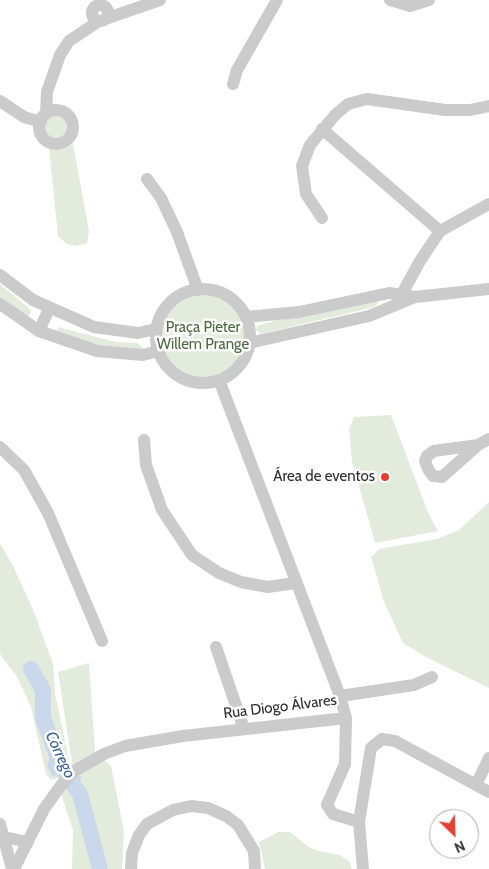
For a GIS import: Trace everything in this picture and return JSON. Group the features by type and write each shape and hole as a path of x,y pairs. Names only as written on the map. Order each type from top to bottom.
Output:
{"street":[{"path":"0,101 24,117 43,118 53,111 62,112 69,117 73,126 72,133 66,141 58,144 47,141 41,134 43,118 47,92 60,55 69,41 102,20 160,0"},
{"path":"233,84 237,70 277,0"},
{"path":"390,0 410,6 429,0"},
{"path":"96,3 106,8 108,13 102,20"},
{"path":"322,218 306,194 302,166 310,145 322,129 348,104 367,99 445,110 470,110 489,106"},
{"path":"322,129 440,231"},
{"path":"147,179 161,198 177,232 198,290"},
{"path":"399,299 440,231 489,204"},
{"path":"0,275 33,300 49,309 94,327 138,332 156,329"},
{"path":"249,343 369,316 399,299 489,289"},
{"path":"198,290 208,290 228,296 236,303 246,317 250,334 249,343 241,363 232,373 219,380 202,383 182,378 166,366 158,351 156,329 163,311 182,294 198,290"},
{"path":"246,317 299,312 389,293 399,299"},
{"path":"0,304 39,331 97,351 143,355 158,351"},
{"path":"39,331 49,309"},
{"name":"Rua Diogo Álvares","path":"13,869 44,809 62,784 88,762 125,746 183,736 346,718 340,696 295,583 219,380"},
{"path":"144,440 146,465 162,510 192,555 219,573 241,582 268,587 295,583"},
{"path":"0,447 24,470 48,513 102,641"},
{"path":"216,647 244,729"},
{"path":"340,696 414,685 432,677"},
{"path":"346,718 345,764 327,805 333,814 359,822"},
{"path":"363,869 359,822 372,748 382,739 395,741 489,792"},
{"path":"476,785 489,758"},
{"path":"131,869 132,853 139,836 147,824 173,810 191,806 217,812 238,825 254,851 256,869"},
{"path":"0,824 13,869"},
{"path":"4,837 28,842"}],"green space":[{"path":"57,114 66,118 70,127 66,136 57,140 48,136 44,127 48,118"},
{"path":"73,144 89,231 87,243 76,246 67,244 58,236 49,149 61,150"},
{"path":"0,284 31,310 31,314 27,317 0,299"},
{"name":"Praça Pieter Willem Prange","path":"198,290 218,292 236,303 246,317 250,333 248,351 241,363 232,373 211,382 193,382 182,378 166,366 158,351 156,352 156,329 163,311 172,301 183,294"},
{"path":"372,300 379,302 374,307 261,334 256,330 257,326 270,322"},
{"path":"58,327 115,342 137,343 146,350 106,350 56,333"},
{"name":"Área de eventos","path":"391,415 429,515 438,531 375,543 352,461 349,429 354,417"},
{"path":"489,502 489,688 426,657 403,643 384,602 371,557 379,549 437,539 459,530"},
{"path":"0,543 14,568 34,612 53,664 55,694 70,765 56,779 50,779 46,774 31,707 17,677 0,654"},
{"path":"89,663 95,753 79,761 73,769 58,672"},
{"path":"102,758 111,766 124,832 122,869 72,869 73,830 62,797 62,789 83,769","holes":["78,776 85,789 86,802 81,803 79,797 69,790"]},
{"path":"279,832 290,832 307,846 318,851 340,855 350,862 352,869 265,869 259,842"}],"water":[{"path":"50,756 65,756 68,765 53,777 47,766"},
{"path":"78,776 82,777 80,781 85,789 86,802 81,803 79,797 69,790 70,787 68,786"}],"waterway":[{"name":"Córrego","path":"31,669 43,690 43,718 62,769 80,794 100,869"}],"place":[{"name":"Área de eventos","path":"385,477"}]}
